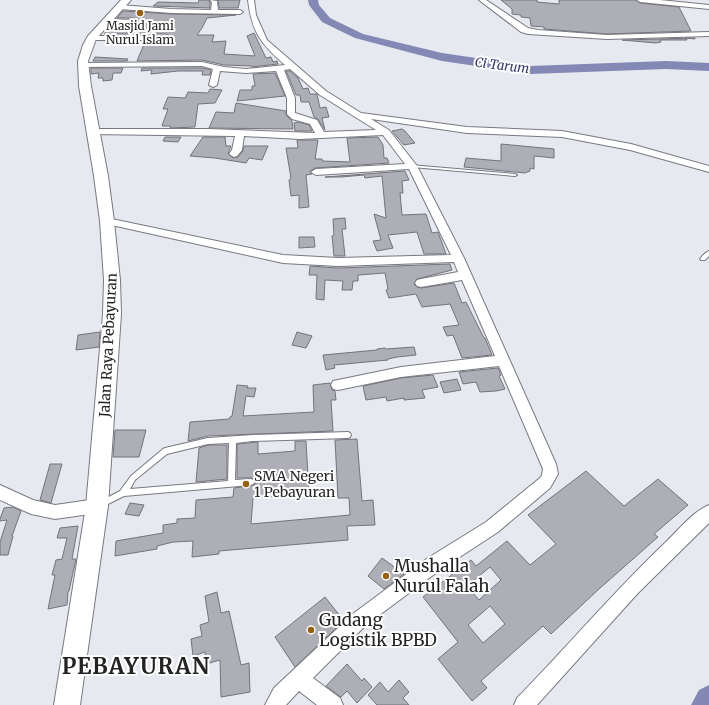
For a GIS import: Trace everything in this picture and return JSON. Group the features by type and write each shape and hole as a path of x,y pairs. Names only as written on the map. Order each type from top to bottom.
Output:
{"main road":[{"name":"Jalan Raya Pebayuran","path":"67,705 97,506 112,314 112,280 101,176 92,132 83,65 85,53 92,38 123,4"}],"street":[{"path":"213,0 215,2 214,12"},
{"path":"252,0 253,15 264,41 291,67 323,93 386,132 412,166 466,275 549,464 551,475 492,527 434,564 360,619 281,695 275,705"},
{"path":"482,0 526,31 552,34 612,36 673,33 709,34"},
{"path":"640,0 709,7"},
{"path":"123,4 214,12 240,12"},
{"path":"107,21 134,22"},
{"path":"92,38 166,38"},
{"path":"83,65 194,64 246,71 291,67"},
{"path":"213,85 216,68"},
{"path":"279,68 291,98 291,114 296,118 314,122 320,134"},
{"path":"355,113 467,130 562,134 631,147 709,169"},
{"path":"92,132 288,136 386,132"},
{"path":"234,154 237,150 240,134"},
{"path":"316,172 412,166"},
{"path":"106,220 227,248 283,258 338,262 458,258"},
{"path":"421,283 466,275"},
{"path":"338,385 401,372 504,360"},
{"path":"0,492 31,507 55,512 97,506"},
{"path":"524,705 656,562 709,512"},
{"path":"299,679 333,705"}],"lane":[{"path":"412,166 515,174"},
{"path":"703,259 709,253"},
{"path":"123,493 133,478 166,451 208,441 348,434"},
{"path":"231,483 233,440"},
{"path":"97,506 123,493 251,482"}],"building":[{"path":"199,0 209,0 210,8 153,6 158,2 198,3"},
{"path":"218,0 240,0 238,8 219,8"},
{"path":"501,0 537,0 537,2 559,4 559,0 636,0 640,3 679,7 691,31 607,34 544,29 544,27 531,26 530,18 512,14 512,9"},
{"path":"123,11 171,14 236,15 207,18 197,35 214,35 212,42 226,41 224,54 255,56 247,36 254,33 266,58 271,57 273,62 277,61 278,64 252,67 224,65 202,60 137,61 145,42 166,42 171,37 166,34 104,34 112,24 134,26 139,23 134,18 117,18"},
{"path":"686,38 687,40 660,40 661,42 656,43 622,40"},
{"path":"95,57 128,59 127,61 93,61"},
{"path":"91,68 123,68 121,73 113,73 112,80 103,81 103,78 98,78 99,73 91,74"},
{"path":"142,68 202,68 211,70 210,75 202,75 203,71 178,71 151,74 152,70 141,71"},
{"path":"286,71 290,71 298,78 303,89 308,88 310,94 317,94 320,108 326,107 329,117 322,118 325,130 318,119 314,117 309,102 301,102 300,95 296,95"},
{"path":"275,73 285,96 237,101 240,90 252,90 252,86 255,86 253,74"},
{"path":"210,89 222,90 215,103 198,104 195,127 170,128 171,126 162,126 168,109 163,109 168,97 185,98 188,92 208,93"},
{"path":"236,103 286,111 286,115 292,121 293,129 209,128 216,112 234,113"},
{"path":"298,122 309,125 312,131 295,131 294,123"},
{"path":"402,129 415,143 404,145 392,131"},
{"path":"165,137 181,137 178,142 163,141"},
{"path":"203,137 225,137 226,146 231,146 228,154 233,158 238,157 243,151 244,146 268,146 262,160 249,158 246,163 190,156"},
{"path":"378,137 383,145 384,158 387,158 389,163 315,168 310,171 312,174 306,175 309,207 299,208 299,195 291,196 289,180 291,178 286,148 298,148 297,140 318,140 315,159 322,159 322,161 350,162 347,138"},
{"path":"501,144 554,149 554,158 534,156 534,169 530,168 530,171 525,173 464,167 466,158 501,161"},
{"path":"405,171 409,180 402,181 403,193 400,193 402,215 426,214 432,233 438,232 446,254 424,254 417,232 388,235 393,248 377,251 373,241 381,240 374,214 386,218 382,176 365,178 364,175 325,177"},
{"path":"345,218 346,229 342,229 345,256 334,256 332,236 334,235 333,219"},
{"path":"299,237 314,237 315,247 299,248"},
{"path":"450,264 452,270 417,279 414,284 421,288 454,283 462,303 466,302 485,338 492,355 462,358 453,335 447,336 443,327 459,325 450,304 422,307 416,294 389,298 386,290 388,289 385,273 358,275 358,281 353,281 352,290 342,290 343,281 325,280 324,300 316,299 317,275 309,275 310,266 338,268"},
{"path":"100,332 99,347 76,350 78,335"},
{"path":"297,332 312,336 306,348 292,345"},
{"path":"414,347 416,355 397,357 388,360 334,365 335,368 326,370 323,355 385,348"},
{"path":"498,368 501,375 499,376 505,389 496,391 480,392 476,382 463,384 459,372"},
{"path":"433,375 438,387 422,390 425,398 404,400 404,398 387,401 386,397 366,400 363,386 401,378"},
{"path":"457,379 461,390 444,393 440,382"},
{"path":"330,383 332,390 335,391 336,400 331,400 333,431 208,436 188,441 190,422 229,419 232,416 237,385 248,386 247,388 256,388 254,397 246,396 243,416 314,412 313,385"},
{"path":"115,430 146,430 139,457 113,457"},
{"path":"357,439 362,501 373,500 375,525 347,526 348,540 219,551 219,554 192,557 193,541 173,542 157,546 157,549 115,556 116,541 163,533 163,525 177,523 177,519 195,518 196,500 233,497 234,488 254,485 256,482 252,478 237,478 237,444 258,442 258,454 295,451 295,441 306,441 309,494 253,498 251,524 350,515 349,498 338,498 335,440"},
{"path":"208,445 227,445 227,479 196,482 199,448"},
{"path":"50,464 62,464 51,503 40,500"},
{"path":"586,471 624,506 658,479 688,505 654,534 658,537 551,634 543,626 481,681 487,688 472,701 438,659 458,642 423,597 471,560 476,566 507,541 530,565 556,544 528,515","holes":["490,567 501,580 479,600 467,586","490,606 505,624 483,643 468,625"]},
{"path":"130,503 144,505 139,516 125,514"},
{"path":"13,507 21,511 12,536 8,555 0,555 0,542 7,520 0,521 0,519 4,508"},
{"path":"78,526 72,559 76,559 68,592 67,605 48,609 55,575 52,575 56,560 62,559 67,538 57,538 60,528"},
{"name":"Mushalla Nurul Falah","path":"382,558 404,574 384,589 368,576"},
{"path":"217,592 221,613 229,611 241,665 249,663 250,692 221,697 220,660 206,664 205,652 193,656 191,639 202,636 200,625 209,622 205,596"},
{"name":"Gudang Logistik BPBD","path":"325,597 344,621 295,667 275,637"},
{"path":"347,664 362,681 364,678 372,687 357,703 347,691 341,697 326,686"},
{"path":"399,680 409,692 403,698 409,705 377,705 368,695 380,682 388,692"}],"waterway":[{"name":"Ci Tarum","path":"313,0 314,5 326,20 359,36 442,57 530,70 666,65 709,67"},
{"name":"Ci Tarum","path":"706,705 709,700"}],"place":[{"name":"Masjid Jami Nurul Islam","path":"140,13"},
{"name":"SMA Negeri 1 Pebayuran","path":"246,484"},
{"name":"Mushalla Nurul Falah","path":"386,576"},
{"name":"Gudang Logistik BPBD","path":"311,630"}],"district":[{"name":"PEBAYURAN","path":"136,666"}]}
